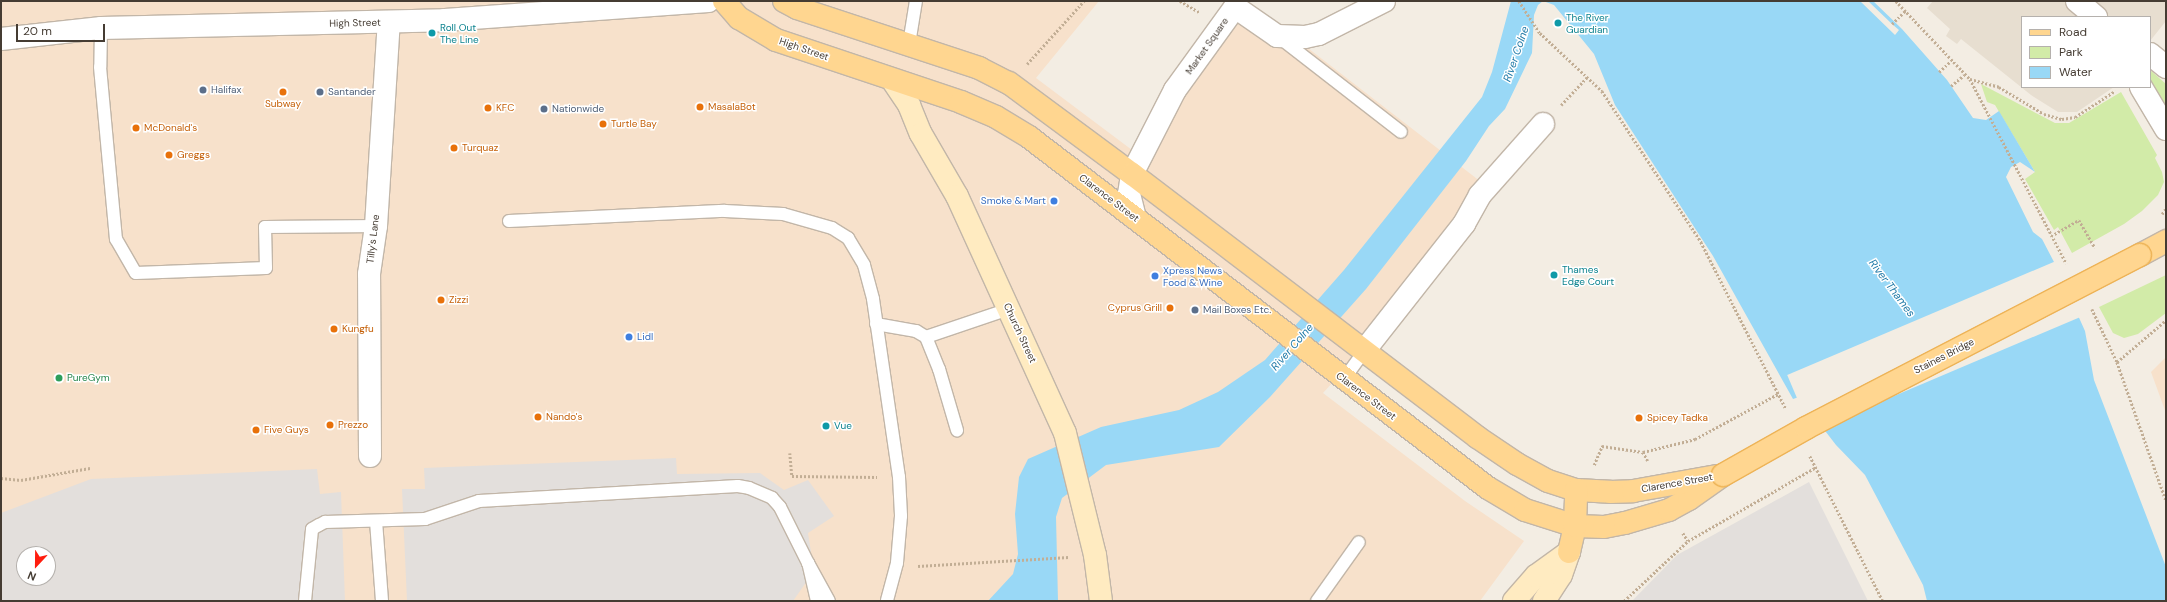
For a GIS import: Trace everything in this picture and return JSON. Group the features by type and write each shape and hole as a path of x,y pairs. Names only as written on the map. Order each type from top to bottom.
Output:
{"main road":[{"name":"High Street","path":"724,1 739,18 776,40 893,81"},
{"path":"784,1 797,8 909,44"},
{"name":"Clarence Street","path":"909,44 979,68 1009,83 1299,300 1364,351 1517,464 1548,481 1576,490 1633,491 1723,475"},
{"name":"Clarence Street","path":"893,81 961,102 996,117 1029,137 1321,362 1507,501 1548,519 1575,526 1604,526 1663,512 1689,499 1723,475"},
{"name":"Church Street","path":"893,81 909,105 921,134 956,196 1065,432 1079,484 1095,555 1101,601"},
{"name":"Staines Bridge","path":"1723,475 1806,428 2166,241"},
{"path":"1544,601 1561,575 1569,552 1575,526 1576,490"},
{"path":"1514,601 1547,566 1569,552"}],"street":[{"name":"High Street","path":"1,39 101,28 389,22 708,1"},
{"path":"2077,1 2095,16"},
{"path":"1277,36 1319,34 1375,5"},
{"name":"Market Square","path":"1135,218 1130,205 1129,194 1132,174 1176,90 1235,7 1277,36"},
{"name":"Tilly's Lane","path":"370,456 368,274 381,226 389,22"},
{"path":"2151,55 2166,67"},
{"path":"2130,88 2166,129"},
{"path":"1364,351 1464,224 1480,195 1543,124"}],"lane":[{"path":"909,44 916,1"},
{"path":"101,28 100,67 116,239 136,273 266,268 265,227 381,226"},
{"path":"1277,36 1401,132"},
{"path":"509,221 725,211 783,214 832,228 848,238 864,265 876,324 899,477 901,516 897,563 887,601"},
{"path":"926,337 1009,309"},
{"path":"876,324 916,331 926,337 939,369 957,430"},
{"path":"1344,379 1364,351"},
{"path":"305,601 312,529 325,522 425,519 479,501 738,486 749,488 772,498 780,507 829,601"},
{"path":"376,521 382,601"},
{"path":"1317,601 1359,542"},
{"path":"808,563 817,601"}],"path":[{"path":"1026,65 1084,1"},
{"path":"1519,1 1540,33 1588,76 1602,91 1701,242 1778,394 1695,439 1643,452 1602,446 1592,469"},
{"path":"1896,1 1906,10 1964,75 1970,79 1999,88 2044,114 2062,119 2075,117 2130,88"},
{"path":"1892,24 1906,10"},
{"path":"1939,72 1951,61"},
{"path":"1950,86 1964,75"},
{"path":"1543,124 1588,76"},
{"path":"1970,79 2063,257"},
{"path":"2051,236 2079,220 2095,248"},
{"path":"2092,310 2117,362 2166,500"},
{"path":"2117,362 2166,320"},
{"path":"1643,452 1649,464"},
{"path":"790,453 792,476 899,477"},
{"path":"1624,601 1688,541 1816,467 1883,601"},
{"path":"1,478 21,480 90,468"},
{"path":"1684,533 1688,541"},
{"path":"914,567 1068,557"}],"shaded area":[{"path":"1,1 1099,1 1036,78 1132,150 1234,1 1247,1 1494,192 1473,230 1323,393 1465,501 1524,541 1480,601 1,601"},
{"path":"1933,1 2166,1 2166,21 2151,40 2151,16 2021,16 2021,87 1961,39 1957,44 1946,36 1950,29 1927,8"},
{"path":"2022,88 2113,88 2077,112 2058,112"},
{"path":"2166,357 2166,413 2151,372"},
{"path":"676,458 677,474 760,473 784,490 808,480 834,516 808,533 814,571 793,601 407,601 402,489 425,489 424,468"},
{"path":"317,469 320,494 341,492 345,601 1,601 1,513 91,479"},
{"path":"1809,482 1868,601 1632,601 1677,555"}],"green space":[{"path":"2151,71 2166,84 2166,109 2151,83"},
{"path":"1981,84 2055,123 2069,123 2121,92 2157,155 2155,158 2162,172 2164,182 2158,195 2142,211 2124,224 2072,253 2058,227 2054,230 2025,179 2035,172 1995,105 1987,102"},
{"path":"2166,275 2166,313 2138,334 2124,338 2113,333 2099,307"}],"water":[{"name":"River Colne","path":"1511,1 1543,1 1538,5 1534,15 1532,53 1505,109 1489,126 1466,161 1366,289 1270,397 1219,447 1106,465 1062,498 1056,517 1058,601 988,601 1013,574 1018,554 1015,514 1019,477 1028,459 1101,427 1179,410 1218,392 1265,360 1344,270 1482,97 1492,72"},
{"name":"River Thames","path":"1543,1 1873,1 1902,29 1947,80 1973,118 1986,120 1999,111 2035,172 2020,162 2011,167 2006,177 2033,232 2042,239 2054,262 2085,331 2094,380 2166,567 2166,601 1927,601 1923,585 1865,475 1836,445 1799,397 1793,399 1713,256 1615,105 1594,54 1554,5"}],"pier":[{"path":"1860,1 1868,1 1899,30 1895,35"},
{"path":"2056,261 2080,317 1811,431 1787,375"}],"place":[{"name":"The River Guardian","path":"1558,23"},
{"name":"Roll Out The Line","path":"432,33"},
{"name":"Halifax","path":"203,90"},
{"name":"Subway","path":"283,92"},
{"name":"Santander","path":"320,92"},
{"name":"MasalaBot","path":"700,107"},
{"name":"KFC","path":"488,108"},
{"name":"Nationwide","path":"544,109"},
{"name":"Turtle Bay","path":"603,124"},
{"name":"McDonald's","path":"136,128"},
{"name":"Turquaz","path":"454,148"},
{"name":"Greggs","path":"169,155"},
{"name":"Smoke & Mart","path":"1054,201"},
{"name":"Thames Edge Court","path":"1554,275"},
{"name":"Xpress News Food & Wine","path":"1155,276"},
{"name":"Zizzi","path":"441,300"},
{"name":"Cyprus Grill","path":"1170,308"},
{"name":"Mail Boxes Etc.","path":"1195,310"},
{"name":"Kungfu","path":"334,329"},
{"name":"Lidl","path":"629,337"},
{"name":"PureGym","path":"59,378"},
{"name":"Nando's","path":"538,417"},
{"name":"Spicey Tadka","path":"1639,418"},
{"name":"Prezzo","path":"330,425"},
{"name":"Vue","path":"826,426"},
{"name":"Five Guys","path":"256,430"}]}
